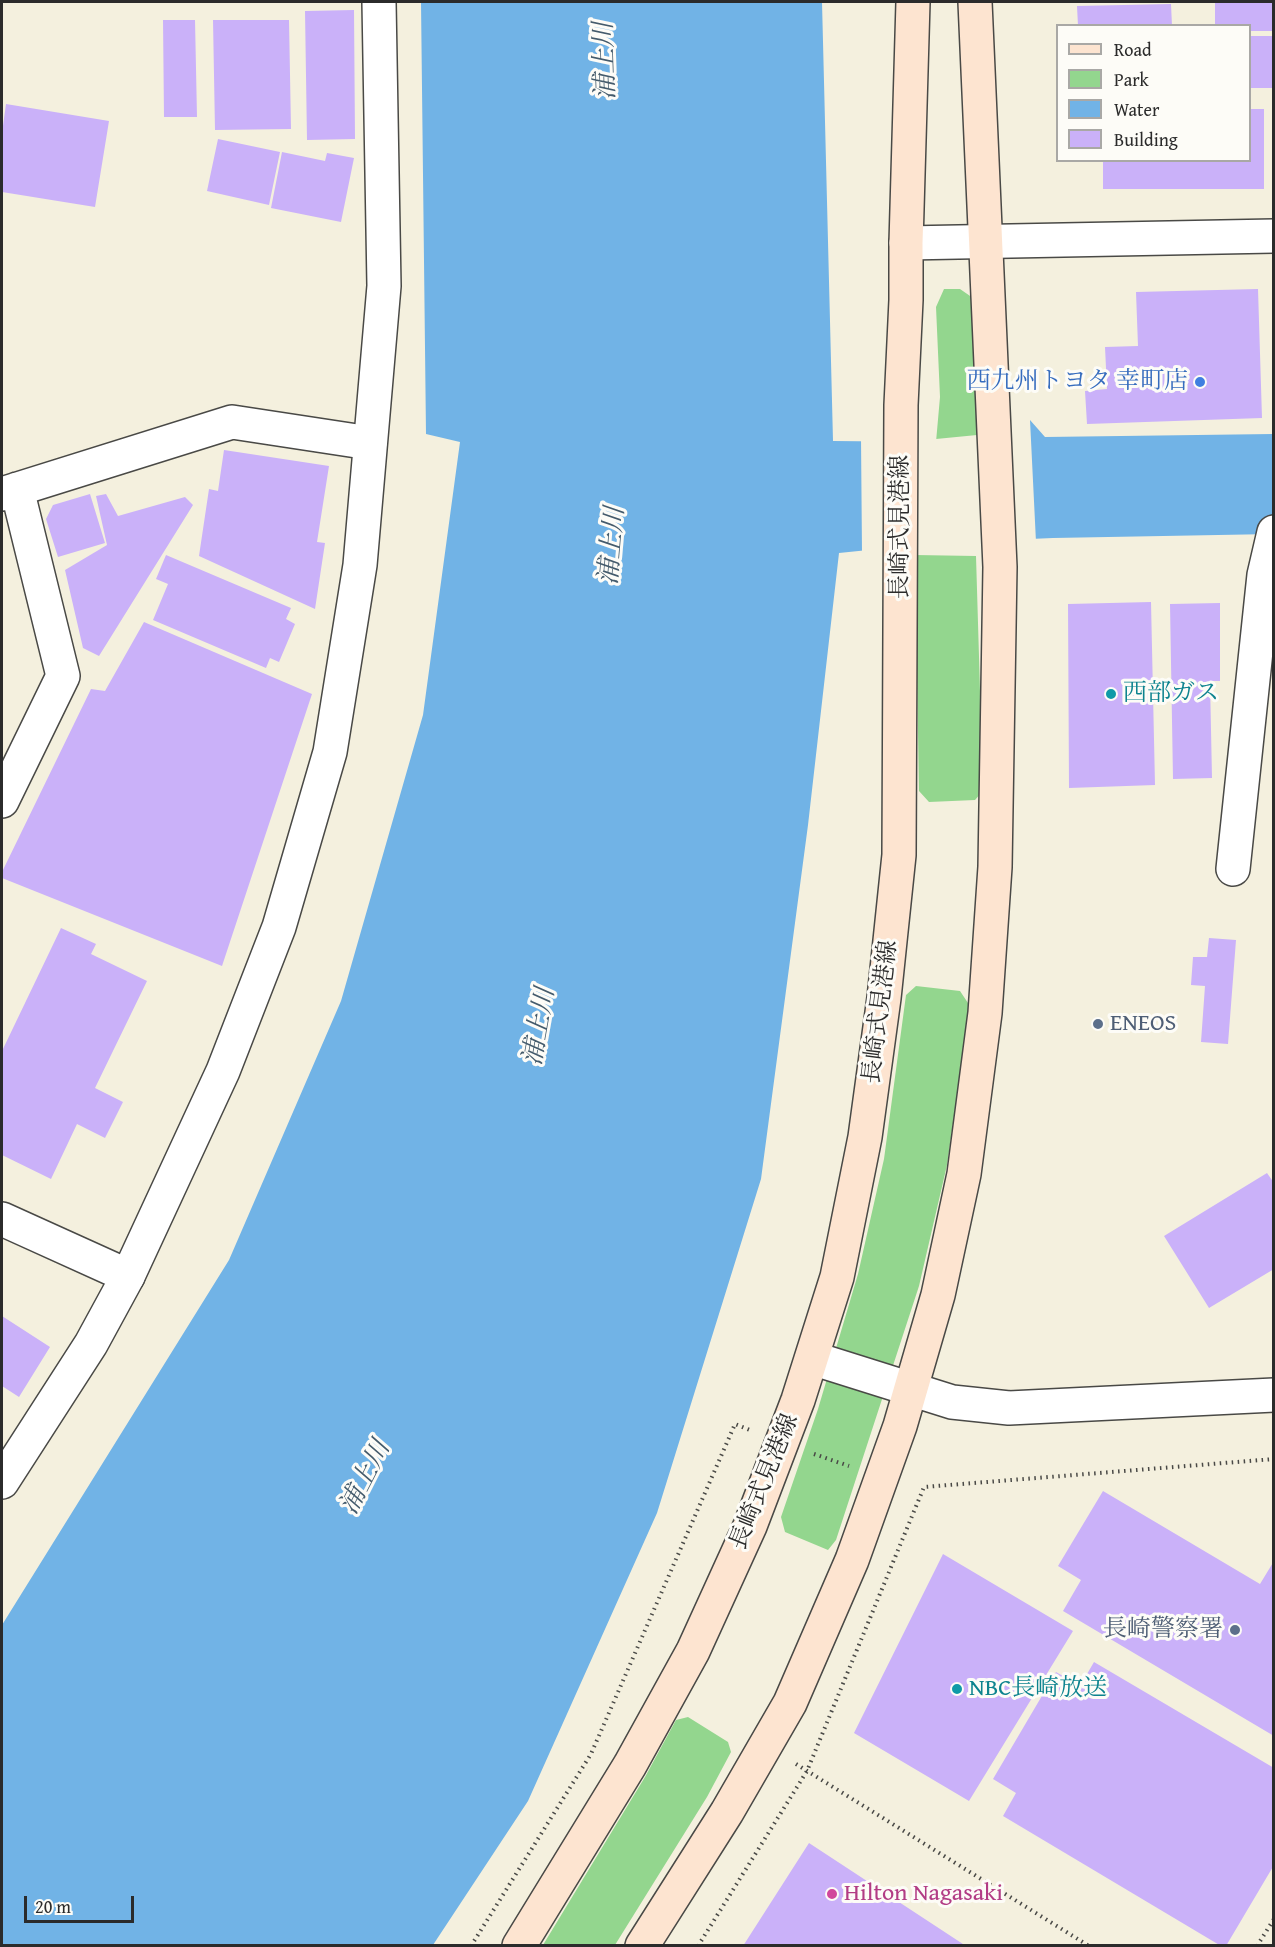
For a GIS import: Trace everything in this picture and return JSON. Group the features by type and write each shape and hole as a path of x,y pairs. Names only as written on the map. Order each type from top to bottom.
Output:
{"main road":[{"name":"長崎式見港線","path":"519,1946 630,1765 693,1651 750,1526 798,1400 837,1277 865,1137 885,998 899,855 901,405 906,300 913,2"},
{"path":"642,1946 727,1812 790,1703 852,1560 911,1389 938,1295 964,1174 985,1013 995,867 1000,567 975,2"}],"street":[{"path":"2,1482 91,1344 128,1276 223,1071 279,927 330,752 360,565 384,286 378,2"},
{"path":"906,243 1274,236"},
{"path":"2,801 63,676 9,492 232,422 370,443"},
{"path":"1233,869 1264,574 1274,532"},
{"path":"2,1219 128,1276"},
{"path":"812,1358 952,1402 1009,1408 1274,1395"}],"path":[{"path":"698,1946 807,1771 924,1487 1274,1459"},
{"path":"765,1746 1089,1946"},
{"path":"1257,1946 1274,1919"}],"green space":[{"path":"944,289 960,289 973,298 978,438 936,442 940,397 936,307"},
{"path":"915,555 976,556 983,791 975,800 929,802 919,791"},
{"path":"916,986 960,991 970,1006 947,1165 919,1286 836,1540 828,1550 785,1532 781,1517 818,1409 858,1274 884,1159 906,995"},
{"path":"688,1717 728,1742 731,1752 707,1797 615,1945 543,1945 645,1777 676,1720"}],"water":[{"name":"浦上川","path":"421,2 822,2 833,441 936,442 978,438 1030,420 1045,437 1273,434 1273,534 1053,538 937,543 839,553 808,825 761,1179 657,1513 528,1801 433,1945 2,1945 2,1625 229,1260 341,1001 423,715 460,442 426,434"}],"pier":[{"path":"1020,420 1030,420 1036,542 937,546 862,553 861,438 936,439 977,435"}],"building":[{"path":"1215,2 1274,2 1274,31 1251,31 1251,24 1215,24"},
{"path":"1171,4 1172,24 1078,24 1077,6"},
{"path":"354,10 355,139 307,140 305,11"},
{"path":"163,20 195,20 197,117 164,117"},
{"path":"213,20 289,20 291,129 215,130"},
{"path":"1251,36 1274,36 1274,88 1251,88"},
{"path":"6,104 109,121 95,207 2,192 2,133"},
{"path":"1251,109 1264,109 1264,189 1103,189 1103,162 1251,162"},
{"path":"218,139 280,152 269,205 207,191"},
{"path":"282,152 325,161 327,153 354,158 341,222 271,208"},
{"name":"西九州トヨタ 幸町店","path":"1258,289 1262,418 1087,424 1085,391 1107,389 1105,347 1138,346 1136,292"},
{"path":"224,450 329,466 317,542 325,543 315,609 199,556 209,489 218,491"},
{"path":"90,494 105,543 58,557 46,519 53,505"},
{"path":"106,494 118,516 185,497 193,505 99,656 83,648 65,570 107,545 96,496"},
{"path":"166,555 291,608 286,619 295,624 279,662 270,658 266,668 153,620 168,584 156,579"},
{"name":"西部ガス","path":"1151,602 1155,785 1069,788 1068,604"},
{"path":"1220,603 1220,681 1210,681 1212,778 1173,779 1170,604"},
{"path":"144,622 312,694 222,966 2,878 2,872 91,689 105,691"},
{"path":"61,928 96,944 91,954 147,981 95,1088 123,1102 105,1138 77,1124 51,1179 2,1155 2,1051"},
{"path":"1209,938 1236,940 1228,1044 1201,1042 1205,986 1191,985 1193,957 1207,957"},
{"path":"1267,1173 1274,1183 1274,1269 1209,1308 1164,1236"},
{"path":"2,1316 50,1347 19,1397 2,1386"},
{"path":"1103,1491 1260,1584 1274,1561 1274,1736 1063,1611 1081,1580 1058,1566"},
{"name":"NBC長崎放送","path":"943,1554 1073,1631 969,1801 854,1733"},
{"path":"1094,1662 1274,1768 1274,1865 1226,1946 1221,1946 1003,1816 1016,1793 993,1779 1056,1672 1080,1686"},
{"name":"Hilton Nagasaki","path":"809,1843 966,1946 743,1946"}],"place":[{"name":"西九州トヨタ 幸町店","path":"1200,382"},
{"name":"西部ガス","path":"1111,694"},
{"name":"ENEOS","path":"1098,1024"},
{"name":"長崎警察署","path":"1235,1630"},
{"name":"NBC長崎放送","path":"957,1689"},
{"name":"Hilton Nagasaki","path":"832,1894"}]}
